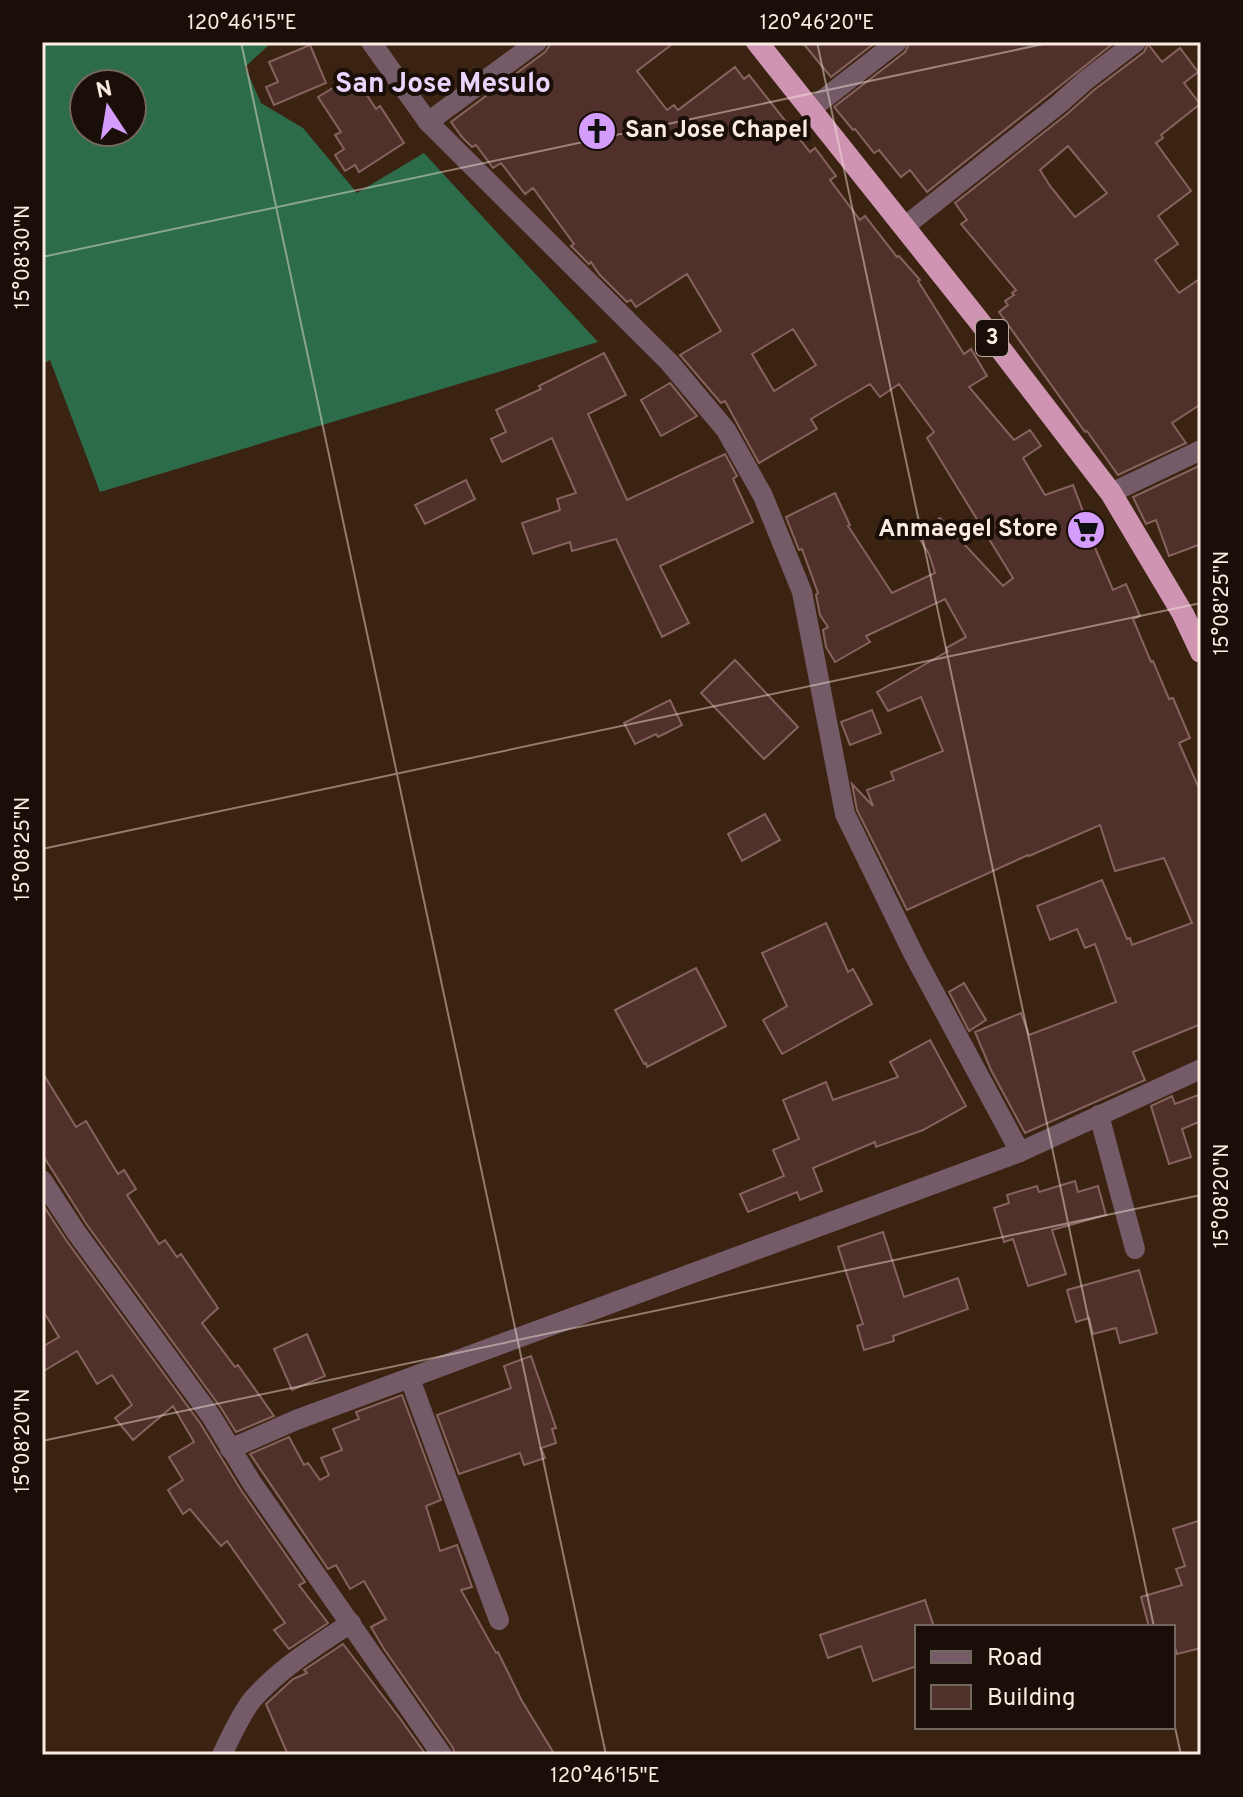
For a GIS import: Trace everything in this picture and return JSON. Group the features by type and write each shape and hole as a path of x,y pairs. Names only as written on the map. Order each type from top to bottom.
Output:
{"highway":[{"name":"3","path":"757,42 1111,493 1183,614 1201,652"}],"street":[{"path":"371,42 428,122 669,362 726,430 763,496 802,592 845,814 914,955 1020,1152"},
{"path":"428,122 537,42"},
{"path":"811,109 897,42"},
{"path":"904,227 1136,42"},
{"path":"1111,493 1201,450"},
{"path":"230,1449 296,1420 1020,1152 1201,1069"},
{"path":"1099,1115 1135,1249"},
{"path":"42,1180 76,1232 211,1416 260,1495 442,1755"},
{"path":"410,1379 499,1620"},
{"path":"222,1755 237,1723 253,1700 288,1666 351,1623"}],"green space":[{"path":"42,42 272,42 245,67 261,103 303,128 357,193 424,153 598,342 100,492 50,360 42,364"}],"building":[{"path":"552,42 675,42 637,71 667,110 674,105 678,110 735,67 744,79 749,75 810,152 815,148 836,176 830,180 860,220 865,216 897,257 920,280 964,354 971,349 987,376 969,387 1014,440 1030,430 1041,446 1023,458 1045,495 1073,485 1113,590 1126,584 1140,616 1133,619 1190,738 1179,743 1201,793 1201,1024 1133,1052 1145,1080 1025,1133 991,1070 975,1032 1021,1013 1029,1035 1116,1002 1095,944 1085,948 1077,929 1050,940 1037,906 1102,880 1132,945 1192,923 1164,858 1115,871 1100,825 907,910 857,810 852,784 873,806 867,790 894,780 891,772 943,751 921,697 888,711 877,692 948,651 946,648 966,637 945,599 866,636 870,642 835,662 826,647 823,630 828,627 820,615 818,593 786,517 835,493 848,526 892,593 935,573 929,554 916,533 940,518 1003,586 1013,578 927,438 934,432 899,384 880,397 870,384 811,419 817,429 759,463 725,401 721,403 680,355 721,331 687,274 636,307 631,300 627,302 591,262 589,264 571,246 574,244 533,188 525,194 501,163 493,168 476,145 472,147 451,122 545,52","holes":["793,329 816,365 774,391 752,354"]},
{"path":"802,42 876,42 831,77"},
{"path":"910,42 1115,42 927,192 910,170 901,177 879,150 874,153 834,107 905,52"},
{"path":"1148,44 1162,62 1180,48 1198,72 1184,83 1200,104 1161,135 1163,138 1156,143 1191,191 1158,216 1178,244 1155,260 1179,293 1201,278 1201,404 1172,423 1186,443 1118,475 999,312 1008,305 1005,301 1016,290 961,224 967,220 955,203 1144,52","holes":["1068,146 1107,193 1075,217 1040,170"]},
{"path":"310,45 326,83 274,105 266,87 278,82 269,62"},
{"path":"354,75 376,109 380,106 404,143 359,172 355,165 345,171 335,155 344,149 335,135 341,132 318,97"},
{"path":"604,353 626,395 588,414 627,500 725,454 737,476 733,479 753,522 660,566 689,623 662,637 616,539 572,551 570,542 533,554 522,523 560,510 557,499 576,493 552,438 502,462 491,439 506,432 496,410 541,389 539,386"},
{"path":"670,383 697,416 661,436 641,400"},
{"path":"1201,465 1201,544 1169,556 1156,520 1146,524 1133,497"},
{"path":"466,480 475,499 425,524 415,505"},
{"path":"735,660 798,727 764,759 701,693"},
{"path":"670,700 682,725 635,744 624,723"},
{"path":"872,710 881,733 850,745 841,722"},
{"path":"765,814 780,840 742,861 728,834"},
{"path":"826,923 848,972 853,969 872,1004 782,1054 763,1020 787,1006 762,953"},
{"path":"696,968 726,1026 647,1067 615,1010"},
{"path":"964,983 986,1020 969,1031 949,992"},
{"path":"930,1040 966,1106 923,1130 876,1147 875,1142 813,1168 822,1191 800,1200 797,1192 748,1212 740,1194 784,1176 773,1150 799,1139 783,1100 826,1082 833,1100 898,1077 890,1062"},
{"path":"42,1072 76,1127 86,1121 118,1174 124,1170 136,1189 127,1195 159,1244 165,1240 177,1257 181,1254 218,1308 202,1323 235,1367 238,1365 274,1416 236,1432 87,1225 42,1154"},
{"path":"1201,1094 1201,1121 1182,1129 1191,1157 1169,1164 1151,1106 1172,1096 1175,1104"},
{"path":"1075,1181 1078,1192 1098,1186 1106,1215 1052,1230 1066,1274 1028,1286 1013,1239 1004,1242 994,1208 1009,1203 1007,1195 1037,1186 1039,1192"},
{"path":"45,1208 200,1423 241,1490 305,1582 299,1585 328,1623 289,1649 274,1630 285,1623 227,1541 221,1546 190,1509 183,1514 168,1490 183,1480 169,1457 194,1442 173,1406 133,1440 115,1418 132,1405 112,1375 97,1384 77,1351 42,1372 42,1347 59,1337 42,1309 42,1209"},
{"path":"883,1232 904,1297 958,1278 968,1309 893,1336 894,1341 864,1350 857,1326 863,1324 838,1247"},
{"path":"1139,1270 1157,1333 1120,1343 1116,1328 1093,1334 1089,1318 1076,1322 1067,1290"},
{"path":"307,1334 325,1376 292,1390 274,1349"},
{"path":"531,1356 556,1428 552,1429 556,1443 541,1448 545,1458 524,1465 520,1453 459,1474 437,1415 511,1388 504,1366"},
{"path":"402,1395 441,1500 426,1506 440,1551 457,1545 472,1587 461,1590 555,1755 455,1755 371,1627 386,1619 364,1581 350,1589 336,1565 328,1569 250,1454 289,1437 304,1465 308,1463 320,1480 329,1475 321,1458 342,1450 333,1429 359,1419 356,1412"},
{"path":"1201,1520 1201,1648 1177,1654 1175,1625 1148,1625 1141,1597 1182,1585 1176,1569 1185,1566 1173,1529"},
{"path":"925,1600 933,1625 915,1625 915,1667 873,1681 861,1646 828,1658 820,1635"},
{"path":"343,1644 426,1755 288,1755 266,1704 293,1679 307,1673 304,1670"}],"place":[{"name":"San Jose Chapel","path":"597,131"},
{"name":"Anmaegel Store","path":"1086,530"}],"district":[{"name":"San Jose Mesulo","path":"443,85"}]}
